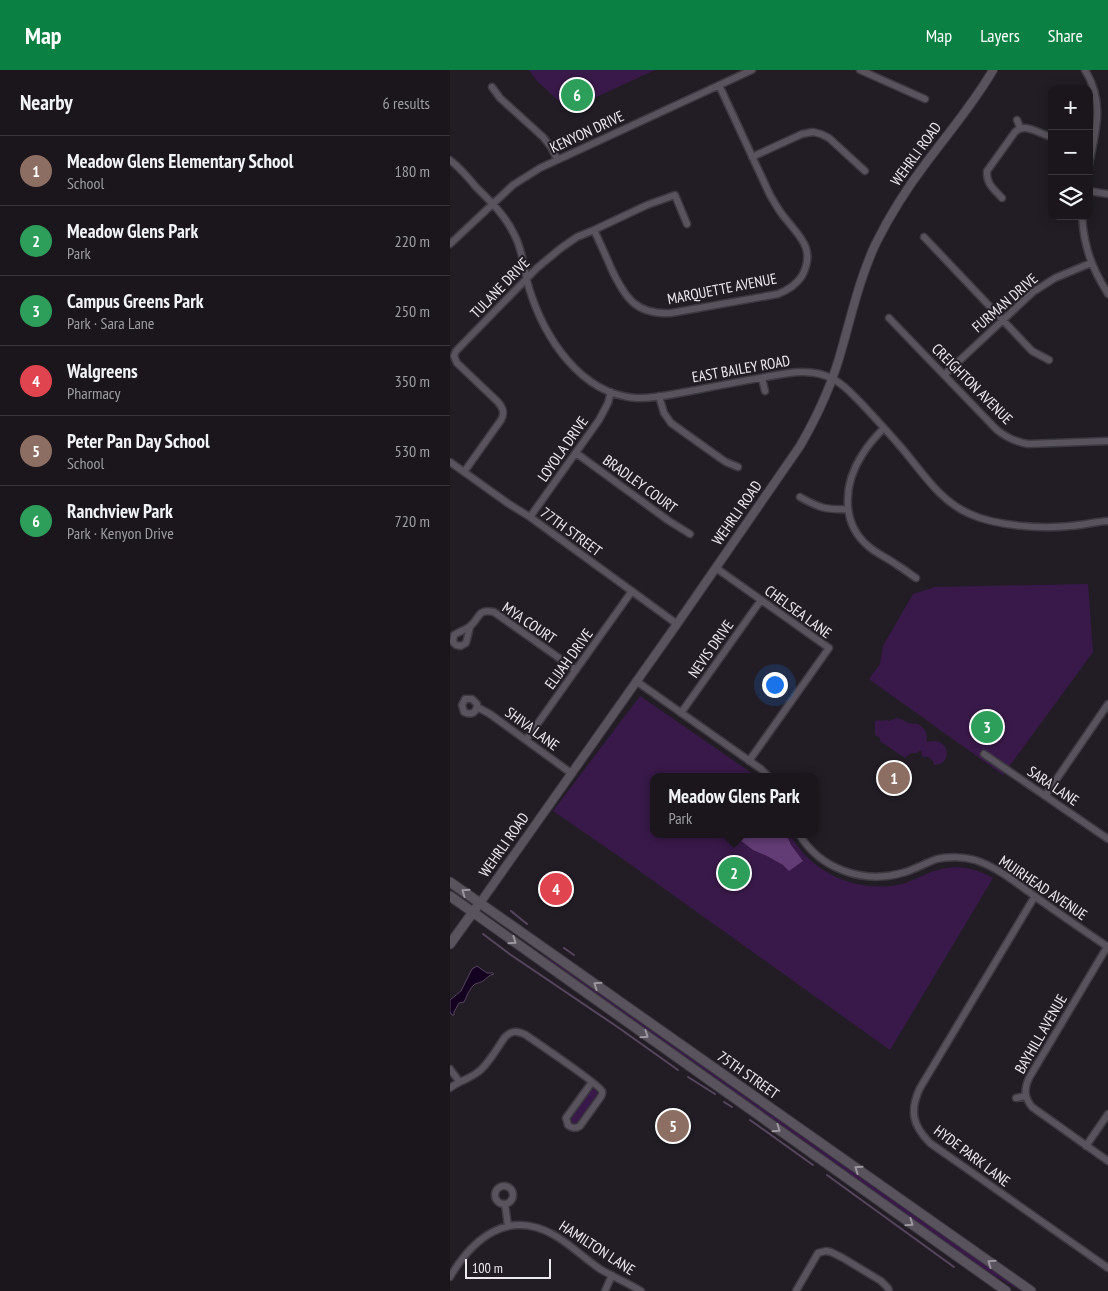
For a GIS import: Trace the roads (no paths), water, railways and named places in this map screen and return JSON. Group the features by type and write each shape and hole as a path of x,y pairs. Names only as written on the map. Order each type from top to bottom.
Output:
{"main road":[{"name":"75TH STREET","path":"450,882 1031,1291"},
{"name":"75TH STREET","path":"450,896 1006,1291"},
{"name":"WEHRLI ROAD","path":"450,944 480,903"}],"street":[{"name":"KENYON DRIVE","path":"450,244 519,181 540,168 752,70"},
{"path":"860,70 925,99"},
{"name":"WEHRLI ROAD","path":"480,903 800,446 813,424 832,378 860,283 875,245 908,187 970,104 992,70"},
{"path":"1085,70 1093,85 1096,99 1098,118 1093,137"},
{"name":"MARQUETTE AVENUE","path":"594,230 621,289 634,303 656,313 671,313 784,292 794,286 802,275 807,262 806,251 801,237 778,209 719,86"},
{"path":"492,87 500,98 543,136 557,159"},
{"path":"1016,120 1020,127"},
{"path":"1002,198 989,183 987,171 1014,132 1020,127 1048,136"},
{"path":"752,157 802,134 814,132 829,138 865,171"},
{"name":"EAST BAILEY ROAD","path":"450,160 493,204 509,224 520,248 529,288 543,321 560,351 581,375 600,388 634,398 652,398 789,373 806,372 832,378 848,390 884,428 942,496 968,514 990,521 1039,526 1070,526 1108,521"},
{"path":"1093,192 1108,194"},
{"name":"TULANE DRIVE","path":"464,472 501,420 504,412 498,402 457,363 454,356 455,353 537,268 561,248 577,238 647,205 675,195 687,224"},
{"path":"1082,220 1091,264 1108,294"},
{"path":"924,237 1032,351 1050,360"},
{"name":"FURMAN DRIVE","path":"944,375 1021,301 1055,278 1091,264"},
{"name":"CREIGHTON AVENUE","path":"890,318 997,430 1013,440 1035,444 1108,441"},
{"path":"762,378 764,391"},
{"name":"LOYOLA DRIVE","path":"530,517 602,415 611,392"},
{"path":"659,396 664,413 671,423 726,462 738,467"},
{"path":"884,428 865,449 856,466 849,487 848,509 855,531 868,546 916,578"},
{"name":"BRADLEY COURT","path":"576,453 669,521 690,534"},
{"name":"77TH STREET","path":"450,462 530,517 677,624"},
{"path":"800,497 822,508 833,510 848,509"},
{"name":"CHELSEA LANE","path":"716,568 829,648 749,761"},
{"name":"ELIJAH DRIVE","path":"526,740 632,592"},
{"name":"NEVIS DRIVE","path":"682,712 761,600"},
{"name":"MYA COURT","path":"470,627 480,614 486,611 494,612 576,670"},
{"path":"636,681 682,712 765,773"},
{"path":"1045,796 1108,704"},
{"name":"SHIVA LANE","path":"477,707 571,773"},
{"name":"SARA LANE","path":"984,754 1108,839"},
{"name":"MUIRHEAD AVENUE","path":"802,838 818,857 848,873 864,876 888,876 911,870 938,859 967,858 976,860 992,867 1108,947"},
{"name":"HYDE PARK LANE","path":"1035,896 920,1088 913,1110 919,1130 930,1143 1108,1268"},
{"name":"BAYHILL AVENUE","path":"1108,947 1029,1078 1025,1088 1028,1102 1032,1107 1108,1162"},
{"path":"450,1088 482,1069 509,1033 514,1031 526,1035 592,1082 600,1088 602,1095 580,1126 575,1128 569,1126 566,1123 566,1118 592,1082"},
{"path":"450,1069 459,1081"},
{"path":"1016,1098 1026,1096"},
{"path":"1086,1146 1108,1114"},
{"path":"505,1204 508,1226"},
{"name":"HAMILTON LANE","path":"450,1277 475,1243 488,1234 508,1226 529,1226 545,1230 556,1236 597,1266 641,1291"},
{"path":"796,1291 818,1253 826,1251 843,1258 882,1281 889,1291"},
{"path":"605,1291 612,1275"}],"waterway":[{"path":"511,911 527,924"},
{"path":"483,934 678,1070"},
{"path":"564,948 574,955"},
{"path":"688,1077 715,1094"},
{"path":"724,1102 732,1107"},
{"path":"750,1120 813,1165"},
{"path":"827,1175 954,1267"}],"place":[{"name":"Ranchview Park","path":"577,95"},
{"name":"Campus Greens Park","path":"987,727"},
{"name":"Meadow Glens Elementary School","path":"894,778"},
{"name":"Meadow Glens Park","path":"734,873"},
{"name":"Walgreens","path":"556,889"},
{"name":"Peter Pan Day School","path":"673,1126"}]}
